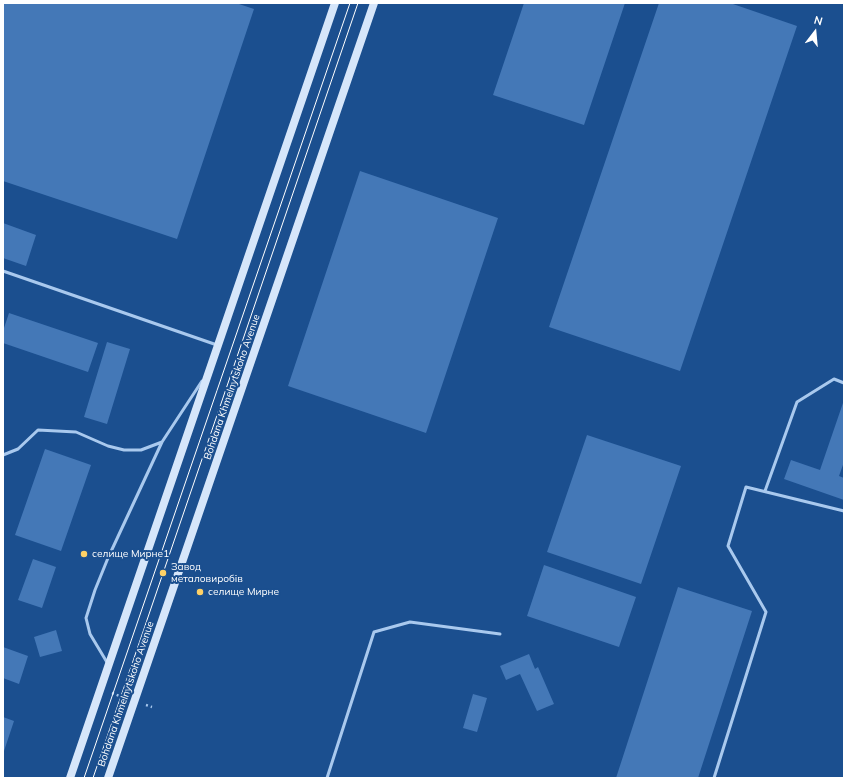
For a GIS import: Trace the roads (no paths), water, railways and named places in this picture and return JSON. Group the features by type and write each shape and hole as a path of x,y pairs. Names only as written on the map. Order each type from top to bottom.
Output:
{"main road":[{"path":"70,778 99,689 335,3"},
{"name":"Bohdana Khmelnytskoho Avenue","path":"108,778 374,3"}],"lane":[{"path":"3,271 217,345"},
{"path":"108,665 90,634 86,618 108,558 162,442 208,373"},
{"path":"765,491 797,402 834,380 844,383"},
{"path":"3,455 18,449 38,430 76,432 108,446 124,450 141,450 162,442"},
{"path":"714,778 766,612 728,546 746,487 844,511"},
{"path":"327,778 374,632 410,622 500,634"}],"tram line":[{"path":"84,778 350,3"},
{"path":"93,778 358,3"}],"place":[{"name":"селище Мирне1","path":"84,554"},
{"name":"Завод металовиробів","path":"163,573"},
{"name":"селище Мирне","path":"200,592"}]}
